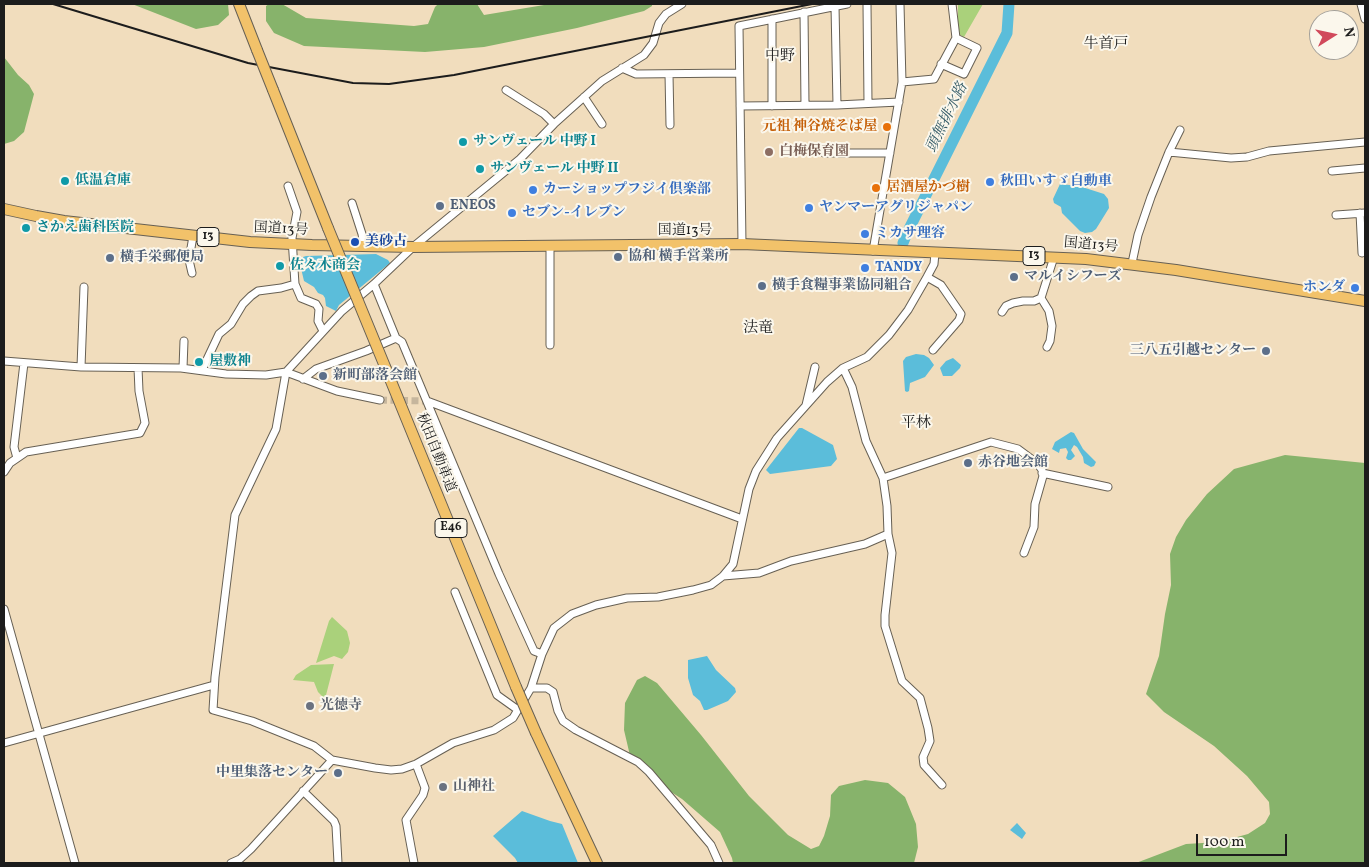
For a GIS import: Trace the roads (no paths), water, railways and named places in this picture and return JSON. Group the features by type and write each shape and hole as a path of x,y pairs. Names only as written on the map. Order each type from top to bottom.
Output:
{"highway":[{"name":"秋田自動車道","path":"240,4 328,228 516,688 597,863"},
{"name":"国道13号","path":"4,209 64,221 250,242 292,244 413,247 742,244 873,251 1054,257 1132,264 1365,301"}],"street":[{"path":"682,4 666,14 659,23 653,43 644,55 602,81 554,124 520,159 413,247 342,311 286,372 276,429 235,515 214,685 213,710 252,721 314,746 332,760 391,770 402,769 416,764 453,743 494,730 513,718 531,688 542,654 554,628 572,614 596,605 627,598 658,596 693,590 711,585 723,576 733,564 742,519 756,471 777,438 827,382 843,368 867,357 889,335 908,310 927,277 934,264 936,253"},
{"path":"742,244 738,26 847,4"},
{"path":"867,4 868,104"},
{"path":"873,251 902,82 900,4"},
{"path":"902,82 934,78 956,38 952,4"},
{"path":"1361,4 1365,19"},
{"path":"835,6 837,105"},
{"path":"804,12 804,105"},
{"path":"772,19 772,106"},
{"path":"942,64 964,74 977,48 956,38"},
{"path":"622,68 636,74 739,73"},
{"path":"669,74 670,125"},
{"path":"506,90 544,114 554,124"},
{"path":"584,96 602,124"},
{"path":"740,106 899,102"},
{"path":"1132,264 1138,235 1169,152 1180,130"},
{"path":"1169,152 1232,158 1247,157 1269,151 1365,142"},
{"path":"824,153 890,152"},
{"path":"1332,171 1365,168"},
{"path":"288,186 297,212 292,244 295,284 301,298 316,304 319,308 318,321 323,331"},
{"path":"352,203 364,246"},
{"path":"1336,215 1362,213 1362,253"},
{"path":"192,273 190,260 193,236"},
{"path":"550,245 550,345"},
{"path":"1047,347 1052,326 1049,311 1041,298 1054,257"},
{"path":"927,277 941,285 961,314 959,320 933,350"},
{"path":"202,370 219,334 231,324 243,304 251,296 258,291 295,284"},
{"path":"374,284 396,338 402,342 503,583 534,651 542,654"},
{"path":"81,367 84,287"},
{"path":"1002,312 1006,306 1013,303 1034,301 1041,298"},
{"path":"303,379 316,369 396,338"},
{"path":"183,368 184,341"},
{"path":"4,361 81,367 183,368 226,374 266,375 286,372 337,391 380,400"},
{"path":"17,458 14,446 24,363"},
{"path":"805,408 815,367"},
{"path":"4,472 17,458 26,452 140,433 145,423 139,392 138,368"},
{"path":"843,368 852,387 866,441 883,478 888,534 892,553 885,626 902,681 920,698 930,741 923,757 924,765 942,784"},
{"path":"427,402 742,519"},
{"path":"883,478 991,442 1018,449 1038,463 1042,474 1035,504 1034,527 1024,553"},
{"path":"1042,474 1083,480 1108,487"},
{"path":"723,576 759,573 791,561 865,544 888,534"},
{"path":"455,592 497,695 518,710"},
{"path":"4,609 75,863"},
{"path":"4,743 214,685"},
{"path":"531,688 548,688 553,692 563,721 576,730 638,762 649,772 711,845 719,863"},
{"path":"231,863 240,859 251,848 332,760"},
{"path":"414,863 406,820 423,796 424,788 416,764"},
{"path":"303,791 334,821 336,826 338,863"}],"water":[{"path":"1060,184 1079,186 1104,194 1108,199 1109,208 1096,229 1092,232 1085,233 1080,231 1062,213 1061,207 1054,203 1053,199"},
{"path":"376,254 390,263 339,305 336,311 326,306 323,295 304,281 300,264 303,263 303,257"},
{"path":"916,354 929,358 934,365 925,377 910,383 909,391 907,392 905,391 903,361 906,357"},
{"path":"953,358 961,365 960,368 952,376 943,376 940,368 946,361"},
{"path":"799,428 833,445 837,459 831,466 770,474 766,470"},
{"path":"1071,432 1074,433 1083,449 1096,462 1094,466 1091,467 1084,463 1083,457 1074,445 1071,450 1075,456 1071,460 1066,458 1068,452 1066,448 1060,449 1059,453 1052,449 1055,442"},
{"path":"707,656 716,670 735,688 736,692 728,701 704,710 700,701 693,695 688,678 688,660"},
{"path":"522,811 562,824 578,863 518,863 493,836"},
{"path":"1017,823 1026,833 1022,839 1010,830"}],"waterway":[{"name":"頭無排水路","path":"903,243 1007,33 1009,4"}],"tunnel":[{"path":"380,400 427,401"}],"railway":[{"path":"53,4 248,63 353,83 389,84 454,75 812,4"}],"place":[{"name":"元祖 神谷焼そば屋","path":"887,127"},
{"name":"サンヴェール 中野 I","path":"463,142"},
{"name":"白梅保育園","path":"769,152"},
{"name":"サンヴェール 中野 II","path":"480,169"},
{"name":"低温倉庫","path":"65,181"},
{"name":"秋田いすゞ自動車","path":"990,182"},
{"name":"居酒屋かづ樹","path":"876,188"},
{"name":"カーショップフジイ倶楽部","path":"533,190"},
{"name":"ENEOS","path":"440,206"},
{"name":"ヤンマーアグリジャパン","path":"809,208"},
{"name":"セブン-イレブン","path":"512,213"},
{"name":"さかえ歯科医院","path":"26,228"},
{"name":"ミカサ理容","path":"865,234"},
{"name":"美砂古","path":"355,242"},
{"name":"協和 横手営業所","path":"618,257"},
{"name":"横手栄郵便局","path":"110,258"},
{"name":"佐々木商会","path":"280,266"},
{"name":"TANDY","path":"865,268"},
{"name":"マルイシフーズ","path":"1014,277"},
{"name":"横手食糧事業協同組合","path":"762,286"},
{"name":"ホンダ","path":"1355,288"},
{"name":"三八五引越センター","path":"1266,351"},
{"name":"屋敷神","path":"199,362"},
{"name":"新町部落会館","path":"323,376"},
{"name":"赤谷地会館","path":"968,463"},
{"name":"光徳寺","path":"310,706"},
{"name":"中里集落センター","path":"338,773"},
{"name":"山神社","path":"443,787"}],"district":[{"name":"牛首戸","path":"1106,45"},
{"name":"中野","path":"780,57"},
{"name":"法竜","path":"758,329"},
{"name":"平林","path":"916,424"}]}
